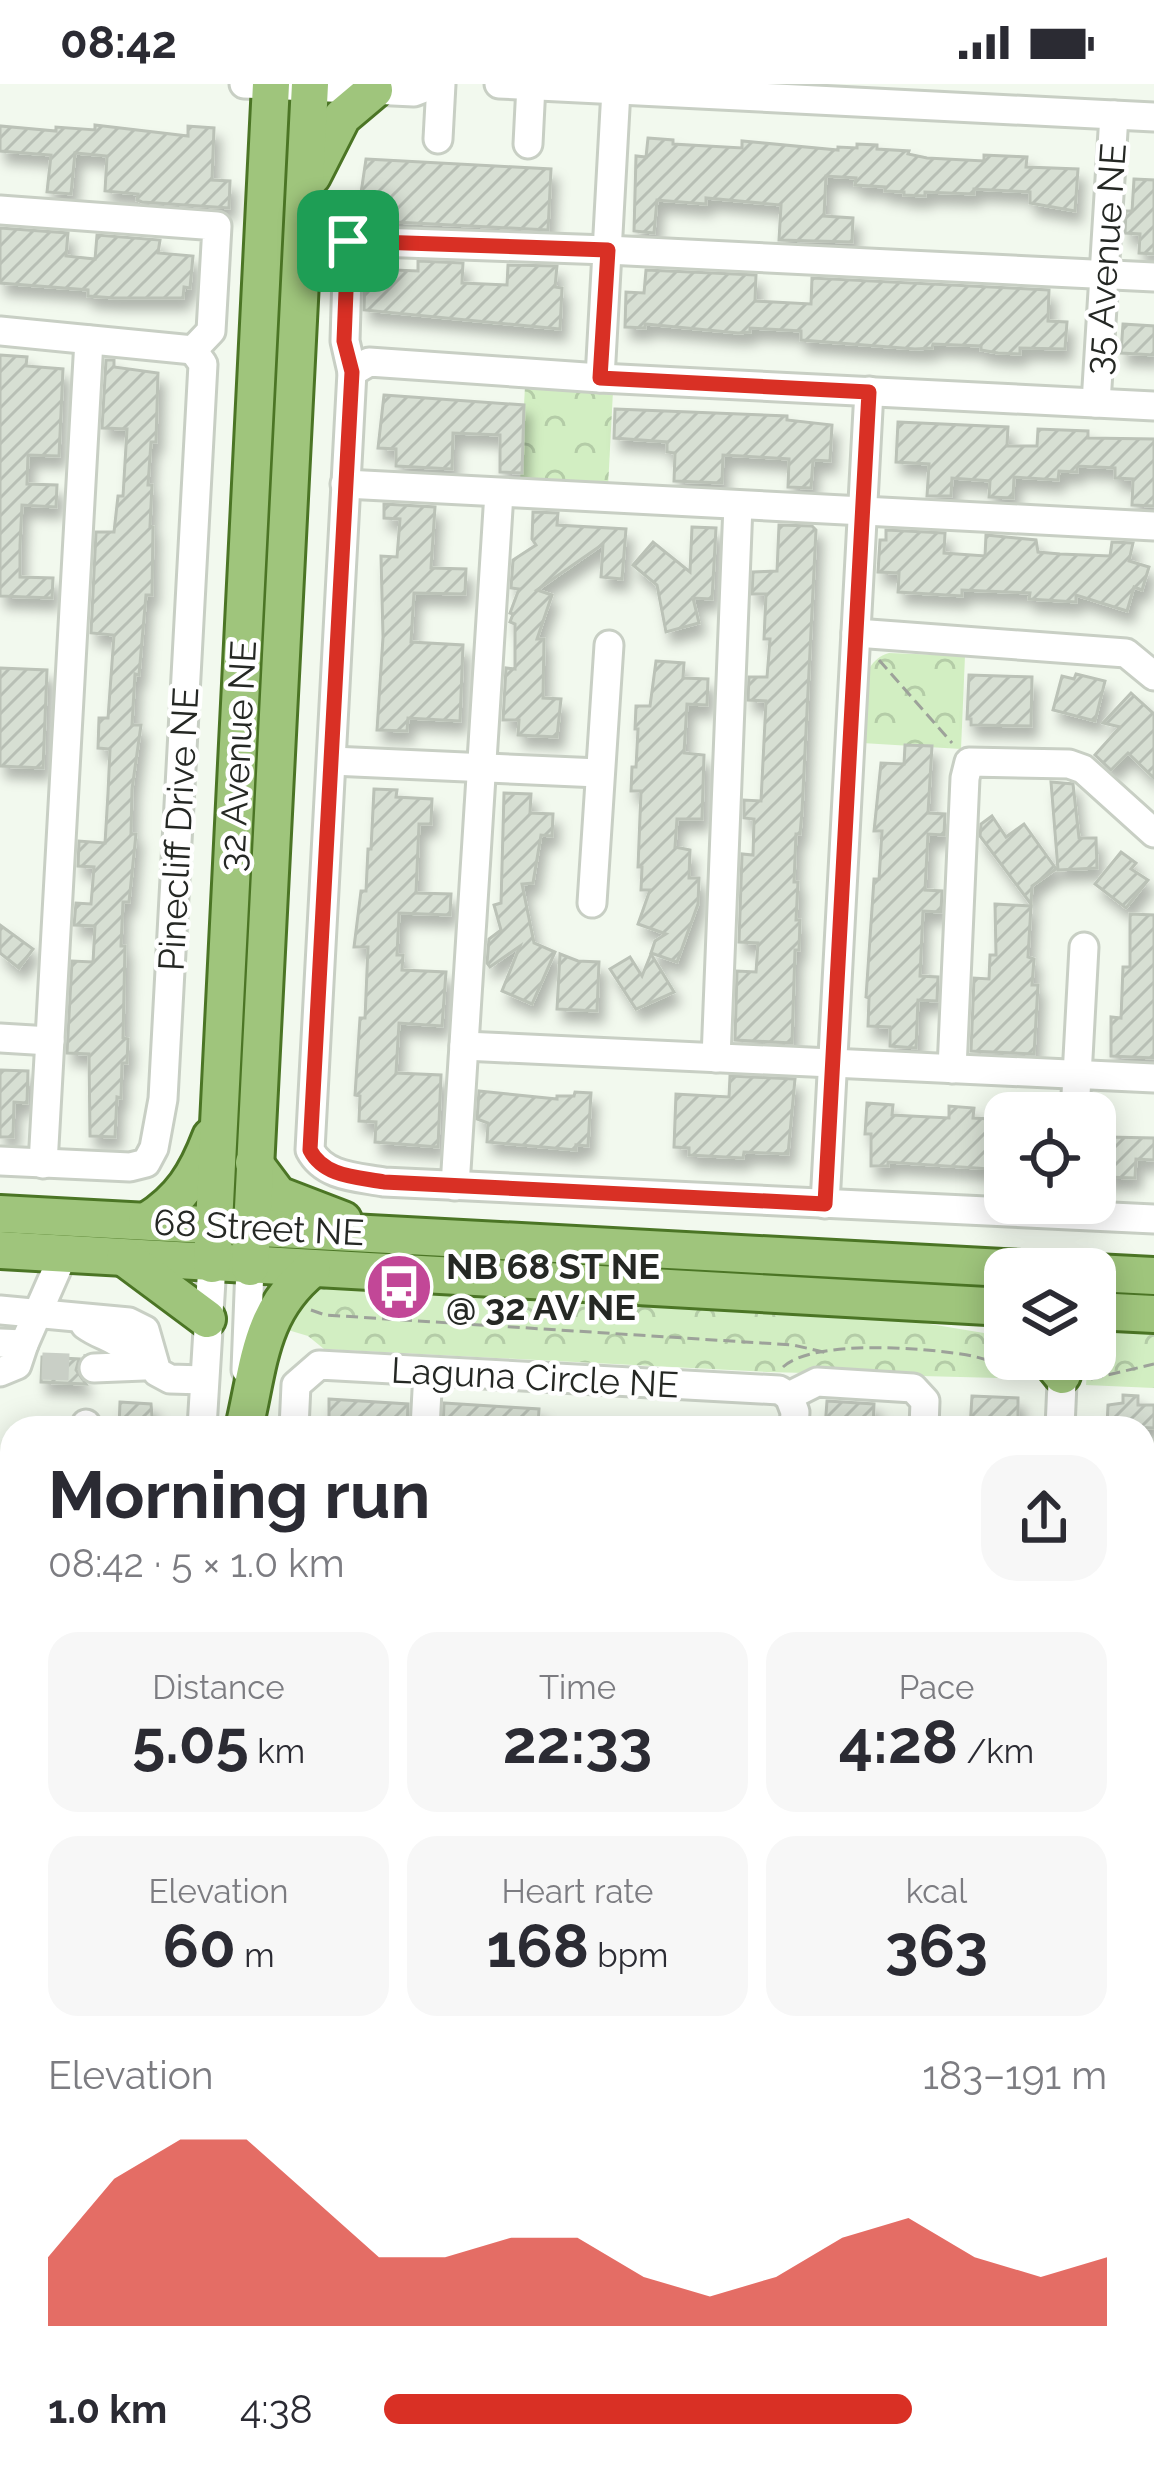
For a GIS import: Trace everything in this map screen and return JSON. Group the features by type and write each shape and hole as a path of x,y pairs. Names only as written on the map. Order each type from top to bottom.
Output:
{"main road":[{"name":"32 Avenue NE","path":"212,1264 271,84"},
{"name":"32 Avenue NE","path":"250,1267 310,85"},
{"path":"303,196 342,117 374,90"},
{"path":"147,1221 181,1196 201,1163 220,1111"},
{"path":"254,1163 278,1195 386,1234"},
{"name":"68 Street NE","path":"0,1214 984,1267"},
{"name":"68 Street NE","path":"0,1250 984,1306"},
{"path":"122,1256 207,1319"},
{"path":"247,1416 276,1306 312,1270"},
{"path":"1116,1274 1154,1276"},
{"path":"948,1304 984,1317"},
{"path":"1116,1312 1154,1314"}],"street":[{"path":"244,84 414,92 438,84 439,139"},
{"path":"499,84 878,93 1154,117"},
{"path":"528,144 531,86"},
{"path":"600,378 616,90"},
{"name":"35 Avenue NE","path":"1096,403 1114,116"},
{"path":"0,210 218,226 211,331 193,350 0,331"},
{"path":"984,1207 384,1182 317,1164 310,1150 352,372 344,341 348,241 1154,277"},
{"path":"43,1164 89,340"},
{"name":"Pinecliff Drive NE","path":"0,1161 130,1167 146,1163 154,1148 160,1116 203,364 193,350"},
{"path":"352,372 369,362 1154,406"},
{"path":"825,1204 869,392"},
{"path":"345,484 1154,526"},
{"path":"455,1186 499,494"},
{"path":"716,1058 738,506"},
{"path":"856,632 1126,653 1154,676"},
{"path":"592,904 609,645"},
{"path":"332,761 599,773"},
{"path":"952,1069 964,778 969,762 1069,764 1083,769 1154,833"},
{"path":"1076,1092 1084,947"},
{"path":"0,1038 50,1041"},
{"path":"464,1046 1154,1078"},
{"path":"1116,1214 1154,1219"},
{"path":"17,1358 64,1253"},
{"name":"32 Avenue NE","path":"202,1416 212,1264"},
{"name":"32 Avenue NE","path":"244,1416 250,1267"},
{"path":"0,1310 129,1322 145,1330 143,1369"},
{"name":"Laguna Circle NE","path":"295,1416 296,1385 320,1365 784,1393 817,1382 913,1388 926,1401 925,1416"},
{"path":"94,1368 143,1369 170,1379 204,1380"},
{"path":"426,1416 428,1372"},
{"path":"1059,1380 1060,1416"},
{"path":"784,1393 795,1416"}],"path":[{"path":"856,632 969,762"},
{"path":"302,1307 325,1315 793,1345 828,1353"},
{"path":"784,1393 782,1369 790,1361 828,1353 859,1348 984,1358"},
{"path":"1116,1367 1154,1364"}],"green space":[{"path":"525,386 613,391 608,487 520,483"},
{"path":"889,653 965,656 961,749 862,743 865,678 870,667"},
{"path":"330,1282 863,1313 984,1333 984,1378 767,1372 324,1349 308,1336 278,1327 295,1293"},
{"path":"1116,1332 1154,1335 1154,1388 1086,1385 1086,1380 1116,1380"}],"building":[{"path":"95,125 188,136 188,126 214,128 212,180 230,181 229,208 142,202 138,194 105,191 107,156 75,153 71,194 47,192 51,155 0,151 0,126 56,131 56,127 95,130"},
{"path":"648,138 742,148 742,141 838,150 877,145 877,149 909,151 927,158 984,161 984,155 1027,157 1026,167 1078,169 1075,211 1030,203 1030,192 974,189 974,194 904,195 885,191 885,187 855,185 856,178 826,176 824,216 853,218 852,242 779,240 781,205 706,198 706,204 657,200 654,233 634,231 636,156 646,157"},
{"path":"366,159 551,169 548,230 357,220"},
{"path":"1134,179 1154,180 1154,254 1139,253 1140,234 1125,233"},
{"path":"0,228 68,233 66,256 95,259 97,235 160,240 158,253 193,256 190,288 184,287 183,298 114,298 88,296 88,290 0,283"},
{"path":"418,261 463,263 462,283 507,285 508,265 557,266 555,287 562,288 560,329 364,310 365,276 371,276 371,269 418,271"},
{"path":"646,270 756,275 755,301 811,304 812,278 1049,290 1048,321 1067,322 1065,349 1020,348 1020,354 933,344 915,349 801,340 801,331 625,327 626,292 644,293"},
{"path":"1123,324 1154,326 1154,355 1121,353"},
{"path":"0,355 27,357 26,366 63,369 59,456 28,455 27,484 57,485 56,507 22,505 20,545 20,577 53,578 52,598 0,596"},
{"path":"106,360 114,360 114,367 158,373 156,442 151,442 148,485 152,485 152,595 146,595 139,675 135,674 132,725 141,725 132,789 131,834 136,834 129,902 123,902 121,946 125,946 127,1063 122,1063 115,1137 90,1136 89,1054 67,1053 72,961 93,962 95,926 74,925 76,903 91,904 94,867 78,866 79,841 105,843 108,793 110,749 98,748 99,718 108,718 114,635 91,633 96,532 114,532 118,496 123,496 127,429 102,428"},
{"path":"384,395 524,405 522,473 500,472 500,435 453,433 452,469 396,466 396,449 378,448"},
{"path":"615,409 787,416 787,420 832,425 830,461 813,460 811,488 788,487 789,459 723,455 722,483 674,481 675,453 667,452 667,442 614,438"},
{"path":"898,422 1008,427 1007,446 1037,446 1038,429 1088,431 1088,438 1154,439 1154,506 1132,505 1133,479 1115,478 1115,468 1077,466 1077,472 1059,471 1058,480 1014,477 1013,498 989,497 990,481 952,478 951,496 927,496 929,464 896,462"},
{"path":"384,504 435,507 431,568 466,569 465,594 414,593 411,642 463,645 460,721 408,718 407,731 377,730 383,637 381,556 397,557 400,519 384,518"},
{"path":"533,512 558,513 557,525 626,529 622,579 601,577 603,544 537,590 552,595 537,639 544,639 543,698 561,699 557,737 518,735 519,720 503,720 506,668 515,669 515,624 510,622 510,613 519,589 511,588 513,560 536,545"},
{"path":"779,525 816,530 802,812 800,834 796,834 794,882 798,882 796,920 800,920 792,1043 735,1040 737,971 756,972 758,943 739,942 742,854 753,855 754,819 744,818 744,800 761,801 766,701 748,700 749,677 767,677 770,639 764,639 766,594 752,594 753,572 777,571"},
{"path":"692,527 716,528 712,599 693,598 699,623 666,632 657,585 633,565 653,542 690,572"},
{"path":"886,530 945,533 944,553 985,556 986,535 1036,540 1038,552 1060,554 1110,556 1112,542 1133,543 1129,561 1149,567 1142,590 1134,587 1127,611 1076,595 1076,602 1029,599 1030,593 898,592 899,573 878,572 880,540 886,540"},
{"path":"656,661 684,663 683,678 708,679 707,705 687,704 684,753 704,755 702,819 677,819 675,847 690,850 689,878 699,878 698,904 677,962 651,953 655,941 666,934 638,924 650,890 641,890 642,867 638,867 641,791 631,791 636,706 650,706"},
{"path":"0,668 47,670 43,768 0,766"},
{"path":"1076,674 1105,681 1095,721 1053,710 1062,676 1074,679"},
{"path":"969,675 1032,677 1031,726 971,725 967,719"},
{"path":"1131,693 1154,714 1154,778 1128,753 1111,770 1095,755 1120,727 1103,723"},
{"path":"905,745 932,746 928,813 945,814 944,835 928,834 925,890 942,891 941,912 923,911 920,976 938,977 937,1001 918,1000 916,1048 890,1046 890,1027 868,1026 866,997 874,879 879,879 882,831 874,831 881,763 904,764"},
{"path":"1051,782 1073,784 1079,838 1096,838 1097,868 1058,870"},
{"path":"374,789 397,790 396,797 432,799 431,824 419,824 416,893 451,894 450,915 399,913 397,955 403,955 402,970 446,972 442,1026 399,1023 396,1073 441,1075 438,1147 375,1142 376,1122 359,1121 360,1096 355,1095 368,947 354,947 361,891 366,891"},
{"path":"504,793 531,794 530,813 553,814 552,836 541,835 533,883 522,884 534,943 555,952 532,1004 502,991 520,946 490,967 487,963 489,939 501,930 494,905 501,903"},
{"path":"992,816 1006,837 1024,824 1056,869 1032,886 1031,904 980,836 981,824"},
{"path":"1121,852 1136,863 1131,869 1148,880 1126,908 1095,884"},
{"path":"995,904 1031,906 1028,957 1034,959 1032,985 1038,985 1034,1054 971,1051 974,978 989,979 990,955 996,955"},
{"path":"1130,914 1154,915 1154,1058 1111,1056 1111,1017 1121,1018 1123,967 1130,967"},
{"path":"0,925 33,949 19,968 0,953"},
{"path":"560,954 599,962 597,1011 557,1009"},
{"path":"651,954 674,992 636,1009 610,969 630,957 642,976"},
{"path":"0,1070 28,1071 27,1103 14,1102 13,1137 0,1137"},
{"path":"730,1076 795,1079 788,1154 689,1155 689,1148 674,1147 676,1094 729,1097"},
{"path":"479,1091 557,1099 575,1092 591,1093 588,1146 576,1145 576,1150 487,1142 488,1123 477,1119"},
{"path":"867,1103 893,1105 892,1115 949,1118 949,1106 974,1108 973,1118 984,1119 984,1169 888,1162 888,1166 871,1166 871,1134 865,1134"},
{"path":"1116,1137 1154,1138 1154,1160 1136,1159 1135,1178 1116,1177"},
{"path":"42,1357 79,1359 76,1370 86,1384 41,1382"},
{"path":"1123,1395 1138,1396 1138,1405 1154,1405 1154,1416 1107,1416 1108,1405 1123,1403"},
{"path":"972,1396 1018,1398 1018,1416 971,1416"},
{"path":"329,1399 408,1404 408,1416 329,1416"},
{"path":"827,1401 874,1404 874,1416 826,1416"},
{"path":"120,1402 151,1404 152,1416 119,1416"},
{"path":"444,1403 539,1409 539,1416 443,1416"}],"tunnel":[{"path":"42,1366 94,1368"}],"place":[{"name":"NB 68 ST NE @ 32 AV NE","path":"399,1287"}],"route":[{"path":"348,241 608,250 600,378 869,392 825,1204 384,1182 317,1164 310,1150 352,372 344,341 348,241"}]}
